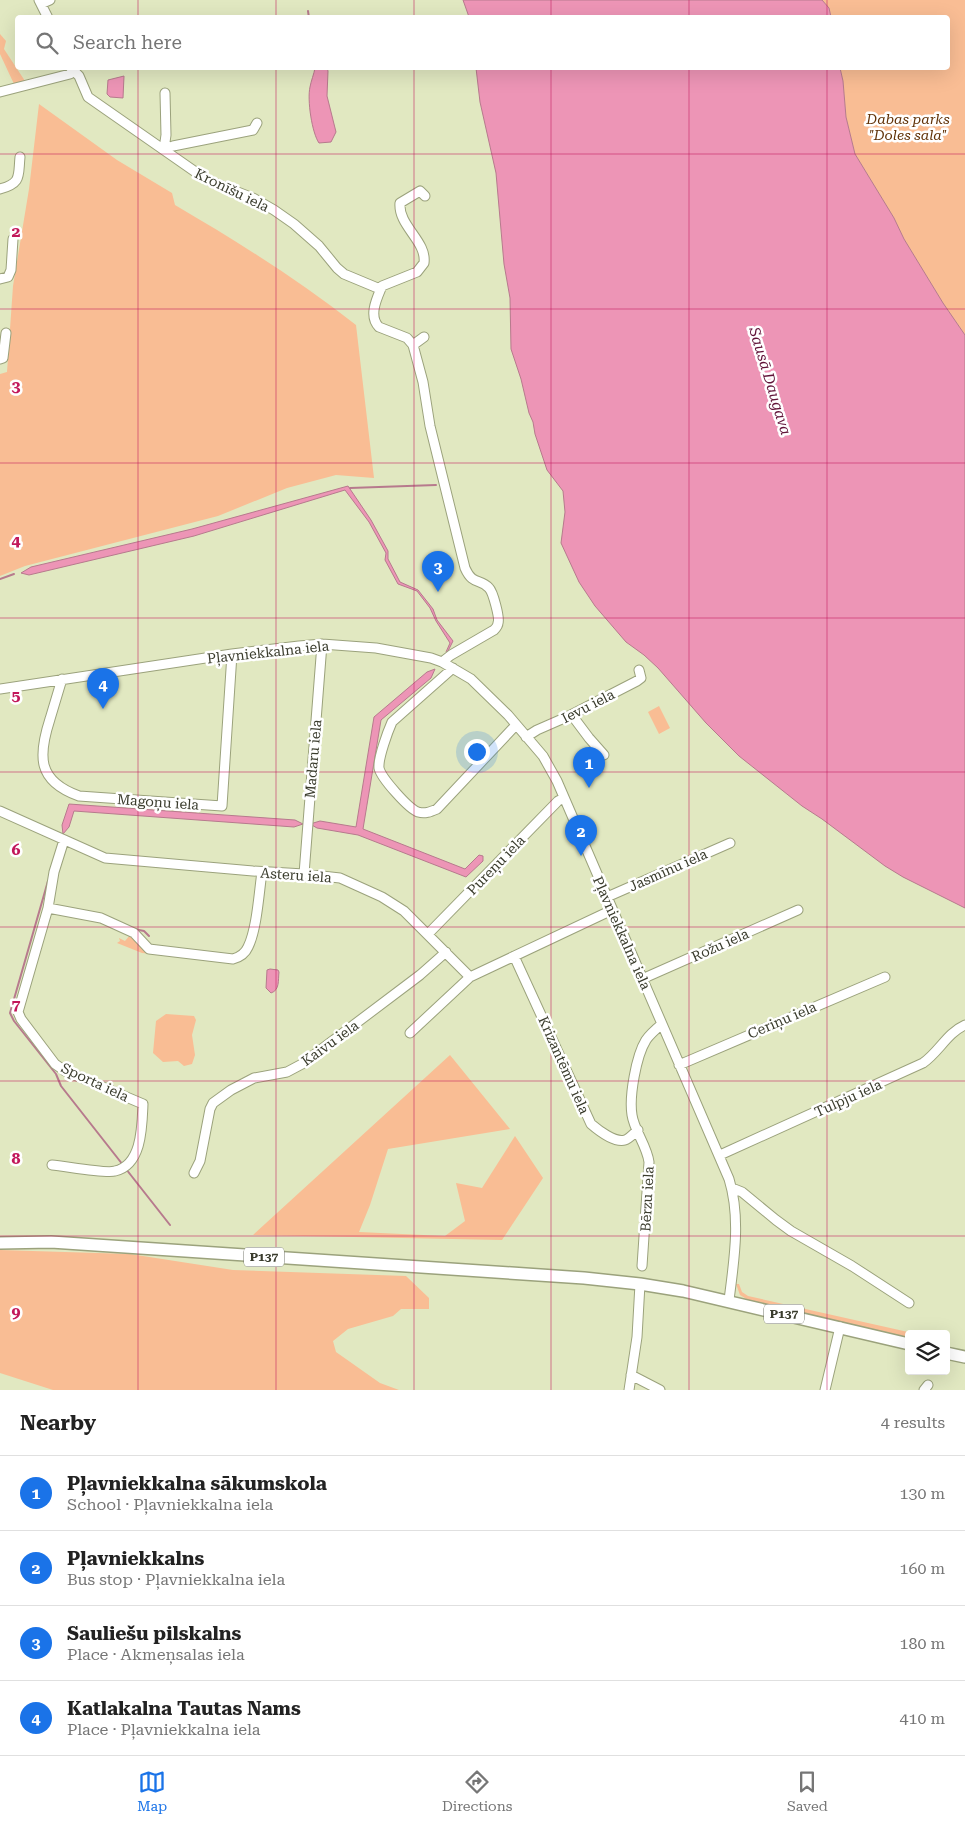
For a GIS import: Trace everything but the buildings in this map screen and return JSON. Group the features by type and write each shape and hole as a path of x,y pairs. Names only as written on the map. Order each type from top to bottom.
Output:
{"main road":[{"name":"P137","path":"0,1243 51,1242 584,1278 640,1284 729,1300 905,1343"},
{"path":"950,1353 965,1357"}],"street":[{"path":"46,15 40,2 50,0"},
{"path":"0,92 70,74 72,70"},
{"name":"Kronīšu iela","path":"74,70 79,76 88,97 206,180 253,198 274,210 294,224 319,246 344,274 380,289"},
{"path":"165,93 166,135 164,149 253,130 257,123"},
{"path":"0,189 12,186 18,178 20,157"},
{"path":"425,196 420,191 407,198 400,203 399,212 421,248 424,255 424,263 417,272 386,283 380,289 373,314 379,327 407,338 413,345 423,382 430,426 465,568 472,580 485,584 492,592 498,618 498,625 494,630 442,662"},
{"path":"4,278 11,270 14,239"},
{"path":"2,359 6,333"},
{"path":"413,345 424,337"},
{"name":"Pļavniekkalna iela","path":"0,689 232,654 322,644 376,648 431,658 453,668 482,687 543,756 551,770 720,1155 732,1188 736,1239 729,1300"},
{"name":"Madaru iela","path":"304,874 322,644"},
{"name":"Magoņu iela","path":"62,679 45,735 42,763 51,779 65,791 79,796 222,806 232,654"},
{"path":"453,668 392,722 386,733 379,768 386,782 416,811 428,813 437,809 516,725"},
{"name":"Ievu iela","path":"526,737 637,681 641,678 639,670"},
{"path":"574,714 574,718 588,738 604,755"},
{"name":"Pureņu iela","path":"428,934 558,801 564,798"},
{"name":"Asteru iela","path":"0,811 105,858 340,878 394,904 428,934 470,977"},
{"name":"Sporta iela","path":"52,1165 114,1172 131,1163 135,1157 142,1125 143,1104 65,1071 55,1064 18,1012 48,908 54,872 64,840"},
{"name":"Jasmīnu iela","path":"607,897 730,843"},
{"path":"48,908 101,918 131,931 148,949 233,959 244,954 248,947 253,930 262,872"},
{"path":"410,1033 470,977 612,910"},
{"name":"Rožu iela","path":"642,979 798,910"},
{"name":"Kaivu iela","path":"194,1173 200,1161 210,1109 220,1097 254,1078 287,1072 302,1064 420,975 446,952"},
{"name":"Krizantēmu iela","path":"514,956 591,1124 608,1136 621,1140 626,1140 638,1130"},
{"name":"Ceriņu iela","path":"679,1065 885,977"},
{"name":"Bērzu iela","path":"642,1266 649,1162 648,1154 632,1116 633,1084 640,1052 646,1040 662,1024"},
{"name":"Tulpju iela","path":"720,1155 923,1063 936,1052 953,1031 965,1025"},
{"path":"732,1188 742,1192 791,1231 852,1266 908,1303"},
{"path":"629,1390 637,1337 640,1284"},
{"path":"825,1390 840,1327"},
{"path":"631,1375 660,1390"}],"green space":[{"name":"Dabas parks \"Doles sala\"","path":"822,0 965,0 965,335 904,239 894,218 855,154 846,117 840,70 950,70 950,15 831,15 829,8"},
{"path":"0,34 6,41 4,49 15,66 15,70 18,70 25,81 14,84 0,54"},
{"path":"39,104 117,160 172,193 175,205 268,262 313,292 356,325 374,478 336,475 287,488 218,516 25,566 0,576 0,374 7,372 13,286 29,189"},
{"path":"659,706 670,728 659,734 648,712"},
{"path":"130,935 164,955 142,953 117,943 120,941 119,938 125,941"},
{"path":"166,1014 194,1016 196,1020 192,1035 195,1055 192,1064 184,1066 178,1061 163,1062 153,1053 156,1021"},
{"path":"450,1055 510,1129 388,1149 359,1232 445,1236 465,1221 456,1183 482,1188 515,1136 543,1178 502,1240 253,1235"},
{"path":"0,1250 130,1254 233,1270 406,1276 429,1298 429,1309 401,1309 393,1316 348,1329 333,1341 336,1352 380,1383 399,1390 53,1390 0,1373"},
{"path":"736,1284 739,1284 742,1292 748,1296 905,1331 905,1338 748,1300 740,1295"}],"water":[{"path":"463,0 822,0 829,8 831,15 468,15"},
{"path":"314,70 328,70 327,96 336,132 331,142 319,143 316,138 310,108 310,85"},
{"name":"Sausā Daugava","path":"476,70 840,70 846,117 855,154 894,218 904,239 965,335 965,908 885,866 802,806 739,756 706,723 658,668 626,642 595,606 579,582 561,543 565,512 563,491 547,470 511,349 510,298 504,264 496,173 480,102"},
{"path":"124,76 123,98 110,97 107,94 108,80"},
{"path":"348,486 371,520 388,551 388,559 400,582 418,590 433,609 437,620 453,641 447,653 450,643 430,608 417,591 398,584 385,560 386,553 369,522 345,490 194,536 29,575 21,573 31,567 192,529"},
{"path":"435,669 431,678 381,720 363,829 465,869 479,855 483,856 483,861 466,877 358,835 317,828 310,824 320,821 356,827 374,717 427,672"},
{"path":"69,804 295,820 303,824 294,827 74,811 69,827 63,834 62,825"},
{"path":"267,970 278,970 279,972 276,990 271,993 266,988"}],"waterway":[{"path":"308,11 309,15"},
{"path":"350,488 436,485"},
{"path":"0,579 14,574"},
{"path":"48,881 10,1013 14,1021 56,1074 61,1086 123,1165"},
{"path":"134,929 144,931 149,936"},
{"path":"126,1169 170,1225"}],"place":[{"name":"Sauliešu pilskalns","path":"438,592"},
{"name":"Katlakalna Tautas Nams","path":"103,709"},
{"name":"Pļavniekkalna sākumskola","path":"589,788"},
{"name":"Pļavniekkalns","path":"581,856"}]}
